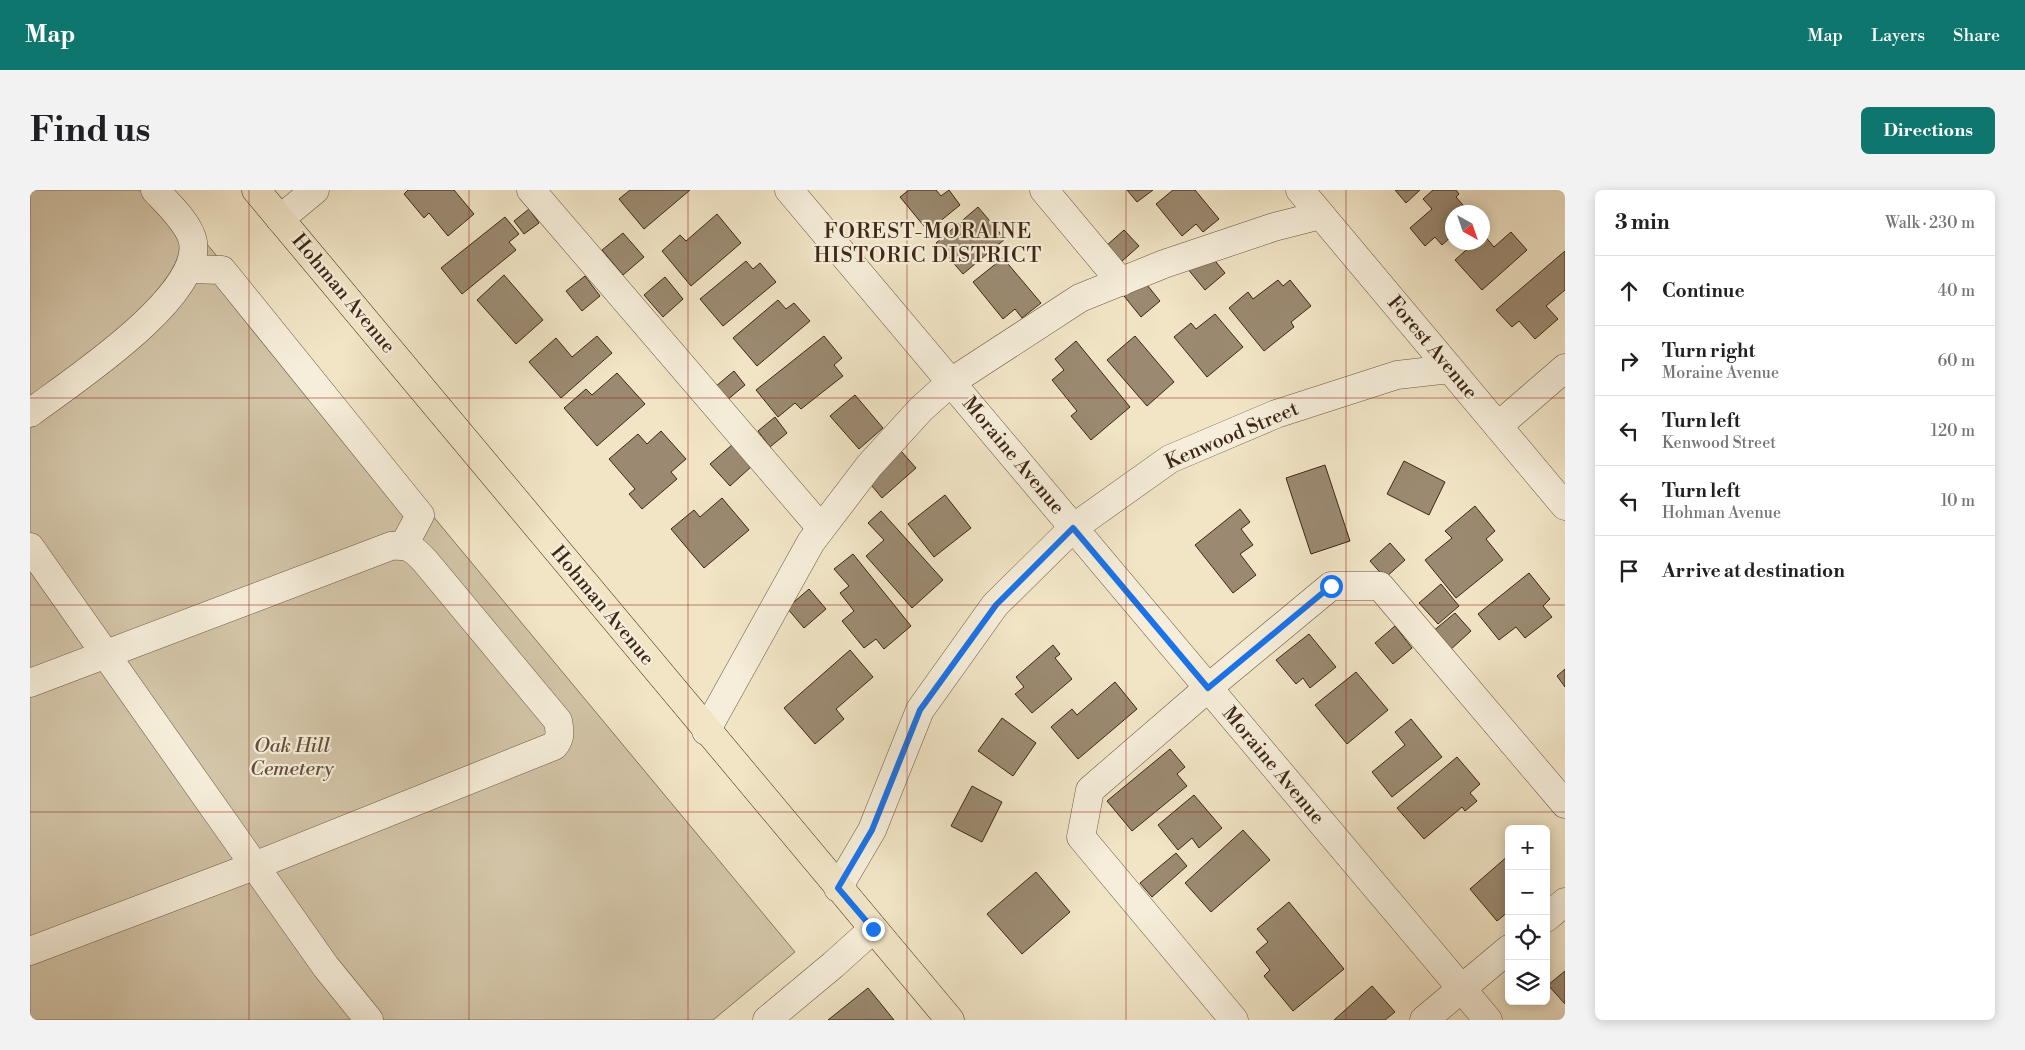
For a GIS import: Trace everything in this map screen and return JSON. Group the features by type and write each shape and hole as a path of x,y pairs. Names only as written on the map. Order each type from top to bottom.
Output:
{"main road":[{"name":"Hohman Avenue","path":"256,190 706,731 950,1020"}],"street":[{"path":"30,413 132,336 170,298 190,269 193,242 180,217 155,190"},
{"path":"280,219 315,190"},
{"path":"532,190 821,528"},
{"name":"Moraine Avenue","path":"789,190 1488,1020"},
{"path":"1044,190 1121,282"},
{"name":"Forest Avenue","path":"1300,190 1565,506"},
{"path":"706,731 806,551 821,528 870,466 921,409 951,382 1080,298 1164,264 1274,226 1321,215"},
{"path":"190,269 222,270 420,515 404,545"},
{"path":"1498,426 1565,368"},
{"name":"Kenwood Street","path":"838,888 872,830 920,710 996,605 1073,528 1170,459 1276,414 1397,375 1450,369"},
{"path":"30,683 391,546 404,545 414,550 424,561 558,721 560,739 554,746 254,866 30,951"},
{"path":"30,547 326,967 368,1020"},
{"path":"1234,1020 1081,837 1090,790 1208,688 1331,586 1380,586 1565,804"},
{"path":"1550,915 1565,902"},
{"path":"766,1020 833,965 873,929"},
{"path":"1424,1020 1505,952"}],"green space":[{"name":"Oak Hill Cemetery","path":"30,190 162,190 795,952 713,1020 30,1020"}],"building":[{"path":"408,190 454,190 474,214 448,236 429,213 424,218 404,194"},
{"path":"630,190 690,190 644,229 619,199"},
{"path":"909,190 936,190 941,196 949,190 960,205 928,231 900,197"},
{"path":"1127,190 1153,190 1137,202"},
{"path":"1173,190 1195,190 1219,219 1203,232 1196,224 1182,236 1156,204"},
{"path":"1395,190 1420,190 1406,203"},
{"path":"1433,190 1456,190 1459,194 1456,197 1463,205 1445,205 1445,242 1442,245 1435,237 1425,246 1410,228 1432,209 1423,199"},
{"path":"978,207 1005,239 963,274 936,243"},
{"path":"529,209 539,223 524,234 514,221"},
{"path":"717,214 741,243 691,286 662,251 680,235 686,241"},
{"path":"505,217 519,234 509,242 516,250 462,294 441,268"},
{"path":"1124,230 1139,246 1121,262 1106,246"},
{"path":"1511,232 1527,250 1482,290 1455,260 1466,250 1490,250 1490,242 1494,247"},
{"path":"623,233 644,257 623,275 602,250"},
{"path":"1207,251 1225,273 1205,290 1187,268"},
{"path":"1565,251 1565,290 1546,306 1558,319 1535,339 1519,321 1512,327 1496,310"},
{"path":"1003,258 1041,303 1022,318 1015,309 1003,319 973,282"},
{"path":"746,261 753,269 760,263 776,282 723,326 700,299"},
{"path":"504,275 543,320 516,344 477,300"},
{"path":"585,276 600,296 582,311 566,291"},
{"path":"665,277 683,299 663,317 644,295"},
{"path":"1143,280 1160,301 1141,317 1124,296"},
{"path":"1278,280 1283,286 1290,280 1311,306 1291,322 1294,327 1264,351 1229,308 1248,292 1253,299"},
{"path":"778,300 786,309 794,303 810,321 757,366 733,338"},
{"path":"1215,314 1243,347 1207,377 1174,337 1191,323 1196,329"},
{"path":"597,336 612,353 561,398 529,362 556,338 572,357"},
{"path":"824,336 842,358 834,365 843,376 801,409 795,403 778,417 756,390"},
{"path":"1135,336 1174,382 1147,406 1107,360"},
{"path":"1076,341 1130,407 1091,440 1071,416 1077,411 1052,380 1064,370 1055,359"},
{"path":"734,371 745,385 726,401 715,387"},
{"path":"617,373 645,404 597,446 564,408 586,389 592,395"},
{"path":"855,395 883,428 859,449 830,416"},
{"path":"775,417 787,433 770,447 758,431"},
{"path":"661,431 686,459 671,472 677,479 642,509 629,494 635,489 609,459 638,434 647,444"},
{"path":"732,445 752,466 730,486 710,464"},
{"path":"901,451 916,468 882,498 867,480"},
{"path":"1404,461 1445,482 1429,515 1387,494"},
{"path":"1325,465 1350,541 1311,554 1286,478"},
{"path":"945,495 971,528 934,557 908,524"},
{"path":"722,498 749,530 704,568 671,529 694,510 700,517"},
{"path":"1475,506 1495,531 1486,539 1503,560 1456,598 1425,560 1452,538 1445,531"},
{"path":"1240,509 1250,522 1241,529 1253,545 1240,554 1256,575 1233,593 1195,545"},
{"path":"881,511 943,580 912,608 866,556 884,540 868,523"},
{"path":"1390,543 1405,560 1385,578 1370,561"},
{"path":"853,554 911,626 884,649 876,639 864,648 842,621 854,611 840,593 849,586 834,569"},
{"path":"1529,573 1550,599 1543,606 1552,617 1525,638 1516,627 1499,640 1478,614"},
{"path":"1441,584 1459,606 1438,624 1419,603"},
{"path":"809,589 826,609 804,628 787,608"},
{"path":"1455,613 1471,631 1449,651 1432,632"},
{"path":"1395,626 1412,648 1393,664 1375,643"},
{"path":"1309,634 1336,667 1310,688 1303,678 1296,684 1276,660"},
{"path":"1053,645 1060,654 1055,658 1072,679 1032,713 1015,694 1024,687 1016,677"},
{"path":"850,650 873,677 836,709 844,719 815,744 784,708"},
{"path":"1565,669 1565,687 1557,676"},
{"path":"1356,672 1388,710 1347,744 1315,705"},
{"path":"1115,682 1137,709 1078,759 1051,727 1072,709 1077,715"},
{"path":"1002,718 1036,743 1013,776 978,751"},
{"path":"1411,719 1442,757 1392,797 1372,772 1405,745 1395,732"},
{"path":"1170,749 1185,767 1177,774 1187,786 1132,831 1107,801"},
{"path":"1457,757 1480,784 1470,793 1477,801 1465,811 1462,807 1424,839 1397,808"},
{"path":"972,786 1002,802 982,842 951,826"},
{"path":"1194,795 1222,828 1199,848 1192,838 1178,850 1158,825"},
{"path":"1243,830 1270,860 1211,912 1185,883"},
{"path":"1176,853 1187,866 1152,897 1140,883"},
{"path":"1505,858 1505,914 1497,921 1470,889"},
{"path":"1036,872 1070,912 1022,954 987,914"},
{"path":"1289,902 1344,969 1293,1011 1264,976 1270,970 1256,952 1268,942 1257,929"},
{"path":"1565,971 1565,1004 1550,987 1550,983"},
{"path":"1372,986 1395,1012 1385,1020 1334,1020"},
{"path":"868,988 894,1020 828,1020"}],"district":[{"name":"FOREST-MORAINE HISTORIC DISTRICT","path":"928,244"}],"route":[{"path":"873,929 838,888 872,830 920,710 996,605 1073,528 1208,688 1331,586"}]}
